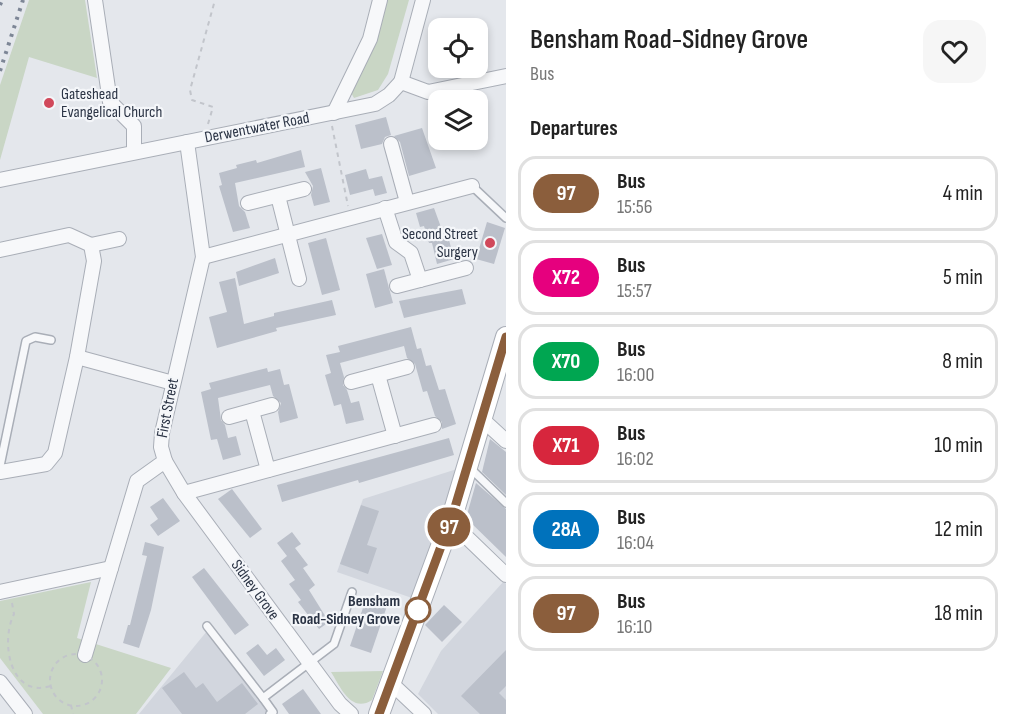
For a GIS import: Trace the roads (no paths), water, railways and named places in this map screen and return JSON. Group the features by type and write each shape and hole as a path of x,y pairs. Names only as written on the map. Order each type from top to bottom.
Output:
{"main road":[{"path":"379,714 451,522 506,337"}],"street":[{"path":"95,0 110,102 134,126 134,152"},
{"path":"331,113 370,39 380,0"},
{"path":"423,0 401,82 428,92 506,76"},
{"name":"Derwentwater Road","path":"0,180 375,104 389,95 401,82"},
{"name":"First Street","path":"85,655 137,481 165,461 161,447 162,433 203,257 187,142"},
{"path":"391,144 407,202"},
{"path":"203,257 472,186"},
{"path":"248,203 304,189"},
{"path":"278,196 299,279"},
{"path":"385,208 396,242 411,253 420,280"},
{"path":"0,250 69,235 91,245 119,239"},
{"path":"0,472 46,464 55,453 77,357 94,261 91,245"},
{"path":"397,286 466,268"},
{"path":"77,357 173,383"},
{"path":"351,382 406,367"},
{"path":"378,375 395,436"},
{"path":"229,417 272,405"},
{"path":"252,411 268,470"},
{"path":"483,420 506,441"},
{"path":"184,493 434,425"},
{"name":"Sidney Grove","path":"165,461 184,493 340,704 351,714"},
{"path":"451,522 506,575"},
{"path":"5,591 111,568"},
{"path":"0,682 25,714"},
{"path":"391,683 424,714"}],"lane":[{"path":"472,186 506,218"},
{"path":"0,466 26,341 34,337 51,340"},
{"path":"468,467 506,503"},
{"path":"263,698 334,644 352,592"},
{"path":"207,626 263,698 273,712 270,714"}],"railway":[{"path":"0,5 2,0"},
{"path":"0,71 23,0"}],"place":[{"name":"Gateshead Evangelical Church","path":"49,103"},
{"name":"Second Street Surgery","path":"490,243"},
{"name":"Bensham Road-Sidney Grove","path":"418,610"}]}
